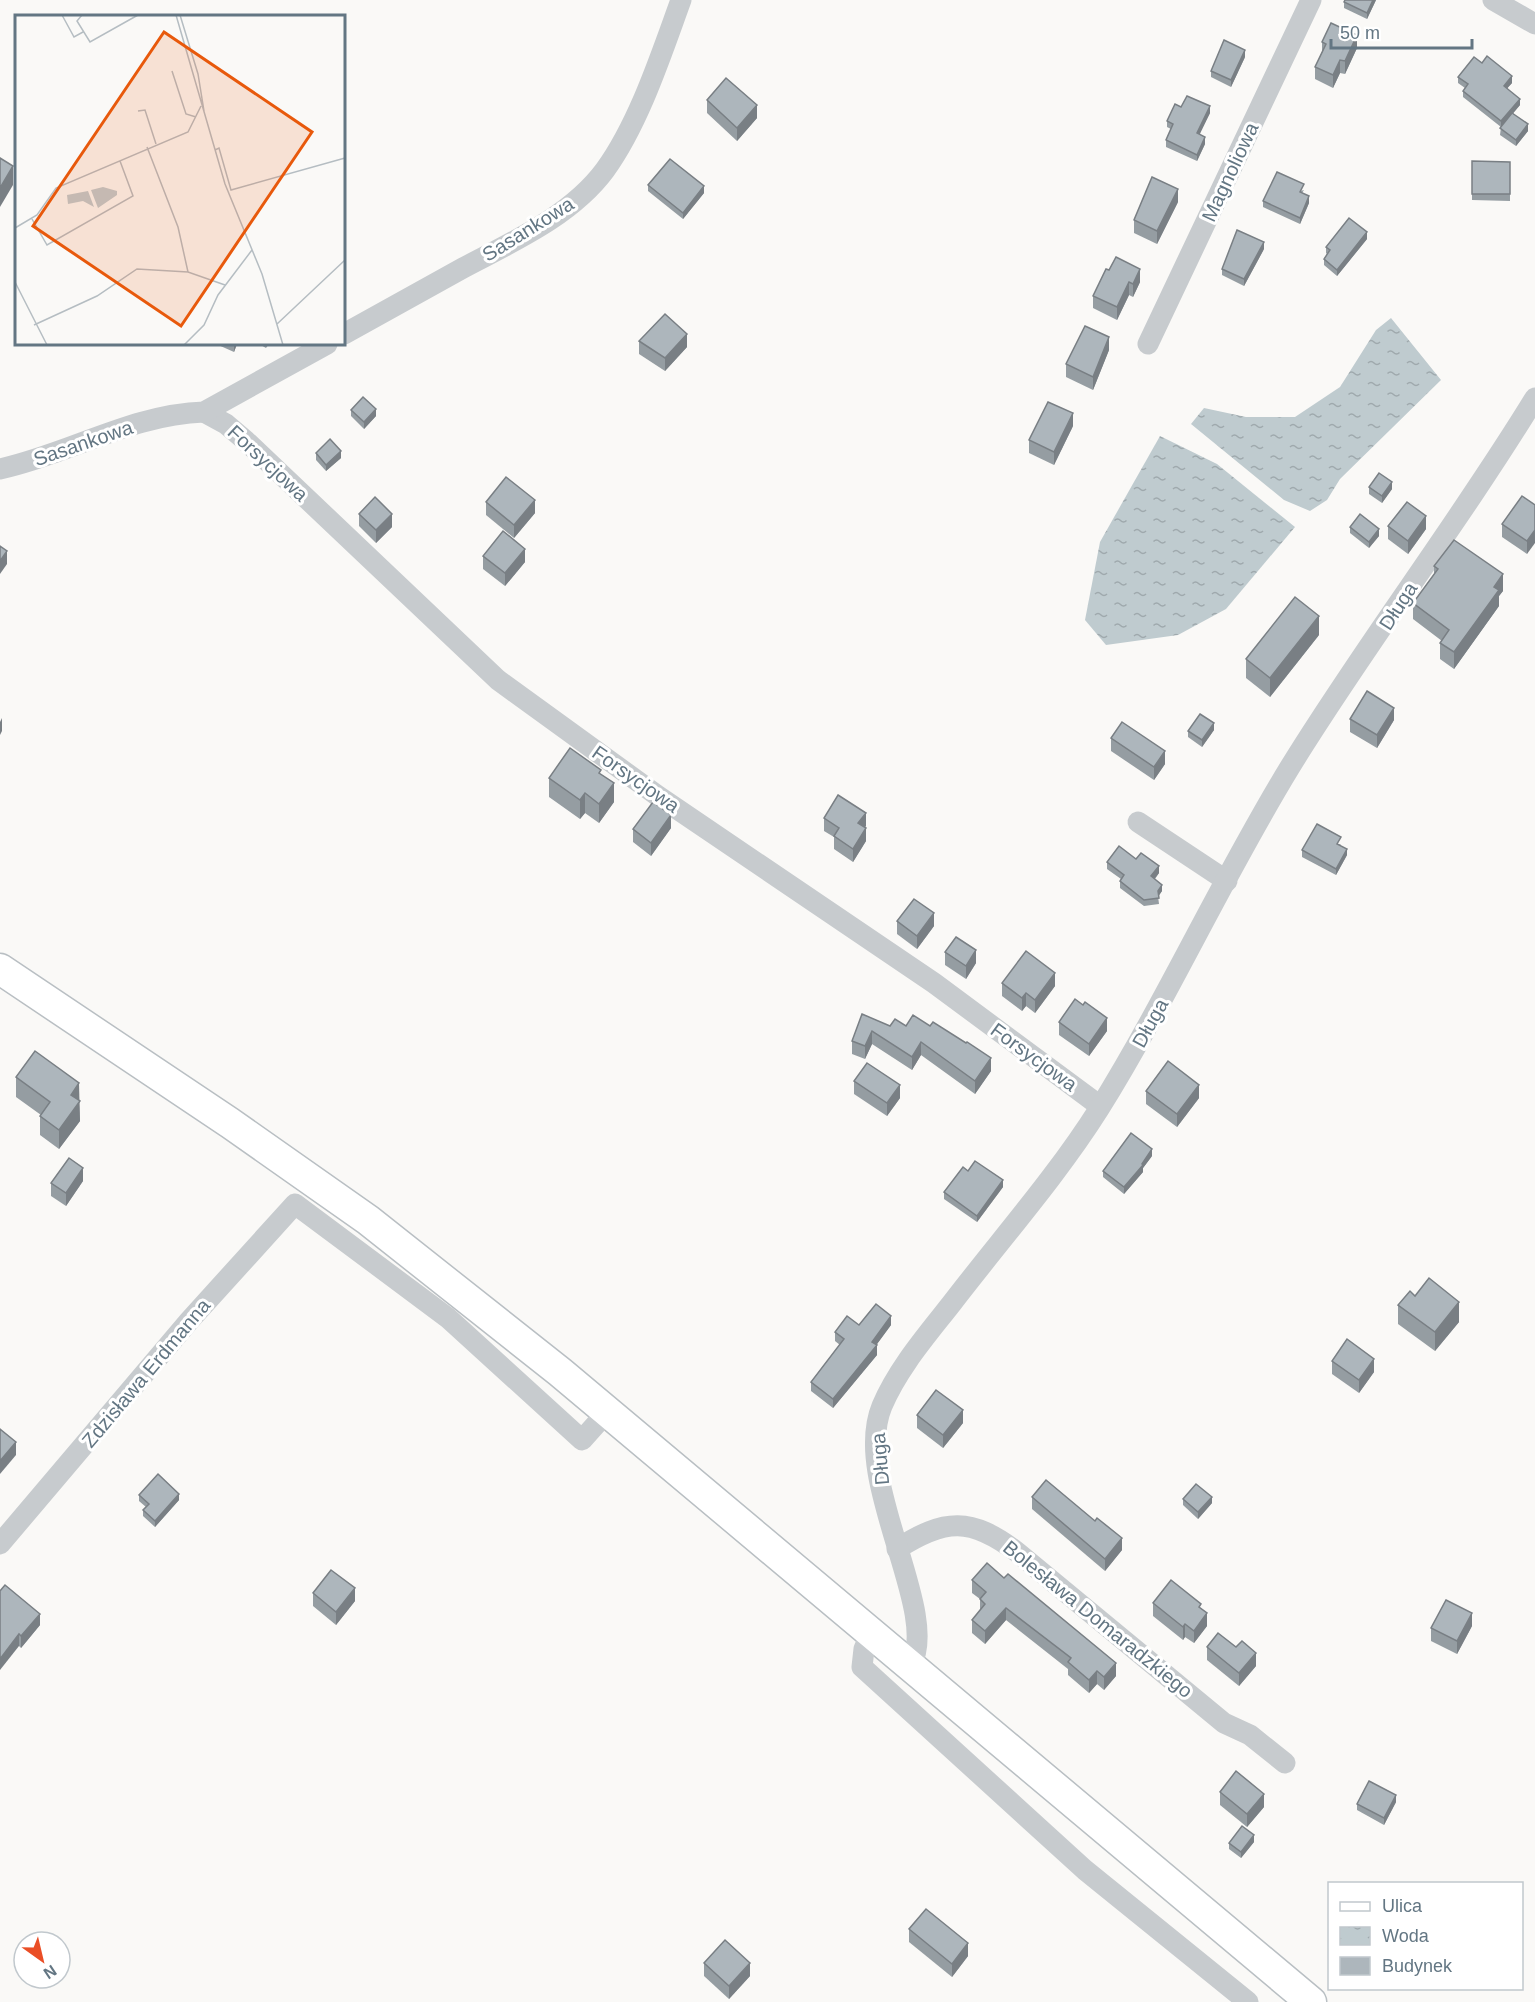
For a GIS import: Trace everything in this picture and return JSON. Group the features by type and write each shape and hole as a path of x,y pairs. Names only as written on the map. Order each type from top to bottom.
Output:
{"main road":[{"path":"0,969 231,1123 368,1220 607,1412 1311,2002"}],"street":[{"name":"Sasankowa","path":"345,333 509,243 567,207 587,190 604,172 622,142 681,0"},
{"name":"Magnoliowa","path":"1148,344 1311,0"},
{"path":"1493,0 1535,24"},
{"name":"Sasankowa","path":"0,468 27,463 148,420 185,412 204,412 325,345"},
{"name":"Długa","path":"911,1665 916,1656 917,1641 909,1590 887,1515 876,1452 875,1430 881,1409 912,1355 1070,1151 1100,1106 1136,1048 1290,767 1535,398"},
{"name":"Forsycjowa","path":"204,412 226,424 246,441 498,680 658,796 934,983 1100,1106"},
{"path":"1138,822 1227,881"},
{"name":"Zdzisława Erdmanna","path":"0,1544 189,1321 295,1204 448,1318 582,1440 607,1412"},
{"name":"Bolesława Domaradzkiego","path":"897,1549 932,1530 955,1525 984,1530 1017,1552 1224,1723 1250,1735 1285,1763"},
{"path":"871,1633 864,1649 862,1667 1085,1870 1248,2002"}],"water":[{"path":"1391,318 1441,380 1340,479 1327,500 1310,511 1284,500 1191,424 1204,408 1246,417 1295,417 1340,387 1376,330"},
{"path":"1160,436 1217,464 1295,527 1226,609 1178,635 1106,645 1085,620 1100,542"}],"building":[{"path":"1345,0 1373,0 1367,13 1344,2"},
{"path":"1331,23 1357,35 1345,61 1340,60 1333,75 1315,67 1326,44 1322,42"},
{"path":"1224,40 1245,50 1231,80 1211,71"},
{"path":"1487,56 1512,76 1504,86 1520,99 1501,121 1463,91 1468,84 1458,77 1474,57 1482,63"},
{"path":"726,78 757,105 737,128 707,100"},
{"path":"1187,96 1210,106 1197,133 1205,137 1197,155 1166,140 1173,124 1167,121 1175,104 1181,107"},
{"path":"1512,113 1528,124 1516,140 1500,128"},
{"path":"0,158 13,166 0,188"},
{"path":"670,159 704,186 683,213 648,185"},
{"path":"1472,161 1510,162 1510,194 1472,194"},
{"path":"1277,172 1304,184 1300,192 1309,196 1300,218 1263,201"},
{"path":"1152,177 1178,189 1157,231 1134,220"},
{"path":"1349,218 1367,232 1337,270 1324,259 1330,250 1326,247"},
{"path":"1237,230 1264,242 1244,279 1222,269"},
{"path":"1116,257 1140,269 1133,284 1129,282 1117,307 1093,296 1106,269 1109,270"},
{"path":"665,314 687,334 665,358 639,341"},
{"path":"1085,326 1109,337 1093,377 1066,364"},
{"path":"363,397 376,409 364,422 351,410"},
{"path":"1048,402 1073,413 1054,452 1029,440"},
{"path":"330,439 341,451 326,465 316,453"},
{"path":"1379,473 1392,482 1382,496 1369,487"},
{"path":"506,477 535,500 514,525 486,502"},
{"path":"1522,496 1535,505 1535,530 1527,541 1502,524"},
{"path":"375,497 392,514 376,530 359,514"},
{"path":"1407,502 1426,516 1408,541 1388,526"},
{"path":"1360,514 1379,529 1369,542 1350,527"},
{"path":"503,531 525,549 505,573 483,556"},
{"path":"1454,540 1503,574 1494,587 1499,590 1454,652 1440,643 1449,630 1413,603 1438,569 1434,566"},
{"path":"0,546 7,551 0,561"},
{"path":"1295,597 1319,616 1270,678 1246,659"},
{"path":"1367,691 1394,708 1377,735 1350,719"},
{"path":"1200,714 1214,723 1202,740 1188,731"},
{"path":"1122,722 1165,751 1154,767 1111,738"},
{"path":"570,748 601,770 599,773 614,783 599,804 585,793 580,800 549,778"},
{"path":"838,795 866,813 858,823 866,828 853,849 834,836 839,828 824,818"},
{"path":"653,802 671,815 651,843 633,829"},
{"path":"1317,824 1341,837 1337,844 1347,849 1336,869 1302,850"},
{"path":"1119,846 1136,859 1141,853 1159,866 1151,876 1162,885 1158,891 1159,898 1144,900 1120,881 1124,875 1107,862"},
{"path":"914,899 934,913 917,936 897,921"},
{"path":"956,937 976,950 966,966 945,952"},
{"path":"1026,951 1055,973 1035,1000 1026,993 1022,998 1002,983"},
{"path":"1075,999 1083,1005 1085,1002 1107,1018 1089,1044 1059,1022"},
{"path":"862,1014 890,1026 895,1019 906,1026 913,1015 930,1026 933,1022 991,1058 975,1081 921,1042 912,1057 872,1031 865,1046 852,1041"},
{"path":"35,1051 79,1083 71,1095 80,1101 59,1130 40,1116 50,1102 16,1077"},
{"path":"1168,1061 1199,1085 1177,1114 1146,1091"},
{"path":"867,1063 900,1085 887,1103 854,1081"},
{"path":"1131,1133 1152,1149 1143,1165 1124,1187 1103,1171"},
{"path":"69,1158 83,1168 66,1193 51,1183"},
{"path":"975,1161 1003,1180 977,1216 944,1192 963,1167 968,1171"},
{"path":"1429,1278 1459,1302 1435,1332 1398,1305 1410,1291 1415,1296"},
{"path":"876,1304 891,1316 872,1342 877,1345 833,1399 811,1382 844,1339 835,1332 847,1316 859,1325"},
{"path":"1347,1339 1374,1359 1359,1380 1332,1361"},
{"path":"936,1390 963,1410 943,1435 917,1415"},
{"path":"0,1429 16,1442 0,1461"},
{"path":"158,1474 179,1494 155,1521 143,1510 149,1504 139,1495"},
{"path":"1046,1480 1095,1521 1097,1518 1122,1538 1105,1559 1032,1497"},
{"path":"1196,1484 1212,1497 1198,1512 1183,1499"},
{"path":"987,1563 1004,1578 1008,1574 1116,1663 1104,1677 1097,1671 1089,1680 1068,1662 1071,1658 1006,1608 985,1631 972,1620 985,1604 980,1599 986,1592 972,1580"},
{"path":"331,1570 355,1588 336,1612 313,1593"},
{"path":"1171,1580 1201,1604 1199,1607 1207,1613 1194,1631 1185,1624 1183,1627 1153,1603"},
{"path":"5,1585 40,1614 21,1636 19,1634 0,1659 0,1591"},
{"path":"1446,1600 1472,1613 1457,1641 1431,1628"},
{"path":"1218,1633 1236,1647 1242,1641 1256,1653 1239,1673 1207,1647"},
{"path":"1236,1771 1264,1794 1247,1814 1220,1792"},
{"path":"1369,1781 1396,1795 1384,1818 1357,1804"},
{"path":"1242,1826 1254,1835 1241,1852 1229,1843"},
{"path":"926,1909 968,1943 952,1964 909,1929"},
{"path":"725,1940 750,1963 729,1986 704,1963"}]}
